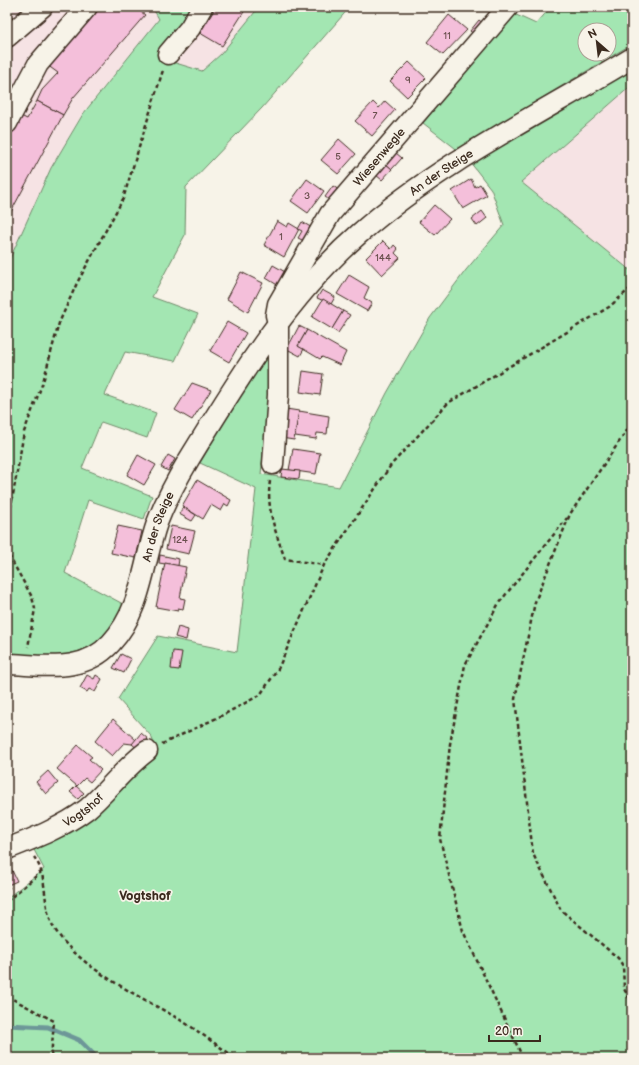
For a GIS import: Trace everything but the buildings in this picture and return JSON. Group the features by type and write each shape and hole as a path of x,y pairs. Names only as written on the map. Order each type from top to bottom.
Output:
{"street":[{"path":"7,37 42,7"},
{"path":"7,123 38,64 87,7"},
{"path":"168,54 190,28 202,7"},
{"name":"Wiesenwegle","path":"278,323 276,314 278,304 330,214 508,7"},
{"name":"An der Steige","path":"17,664 53,667 70,666 92,658 110,644 124,626 134,606 157,523 176,482 206,431 278,323 319,274 360,233 425,183 506,131 632,58"},
{"path":"273,464 278,395 278,323"},
{"name":"Vogtshof","path":"12,847 58,828 86,809 135,760 147,751"}],"path":[{"path":"7,529 24,432 43,382 59,323 77,283 123,199 168,54"},
{"path":"147,751 221,716 260,695 278,669 324,565 390,465 448,403 610,307 632,287"},
{"path":"523,1058 463,931 440,839 450,744 465,665 499,603 570,514 632,424"},
{"path":"273,464 269,491 271,521 285,559 324,565"},
{"path":"570,514 535,602 515,699 533,854 561,910 618,958 623,966 624,989 632,1003"},
{"path":"7,549 8,554 32,597 35,609 28,646 17,664"},
{"path":"12,847 34,857 42,872 48,916 56,931 72,951 84,961 148,1002 190,1026 232,1056"},
{"path":"7,901 42,872"},
{"path":"7,996 54,1021 51,1058"}],"shaded area":[{"path":"149,7 155,12 159,19 82,114 51,168 7,265 7,8"},
{"path":"190,7 259,7 221,54 202,71 159,58"},
{"path":"632,85 632,270 631,272 521,182"}],"green space":[{"path":"149,7 190,7 159,58 202,71 221,54 259,7 350,7 262,108 186,187 185,235 152,297 198,314 175,361 125,352 105,395 156,413 147,438 101,422 82,468 152,496 144,519 88,500 65,573 123,604 115,627 109,634 93,646 73,653 39,658 7,655 7,265 51,168 83,114 159,19 155,12"},
{"path":"551,7 632,7 632,44 617,53 617,22 577,22 577,62 602,62 510,117 460,152 423,123 514,14 536,24"},
{"path":"632,69 632,85 521,182 631,271 632,270 632,1058 7,1058 7,898 44,869 32,846 157,751 151,736 118,699 158,636 237,652 256,489 200,463 270,343 272,368 261,474 339,487 387,393 430,318 466,270 504,225 491,189 470,162"}],"waterway":[{"path":"7,1025 48,1027 79,1040 97,1058"}],"district":[{"name":"Vogtshof","path":"145,896"}]}
